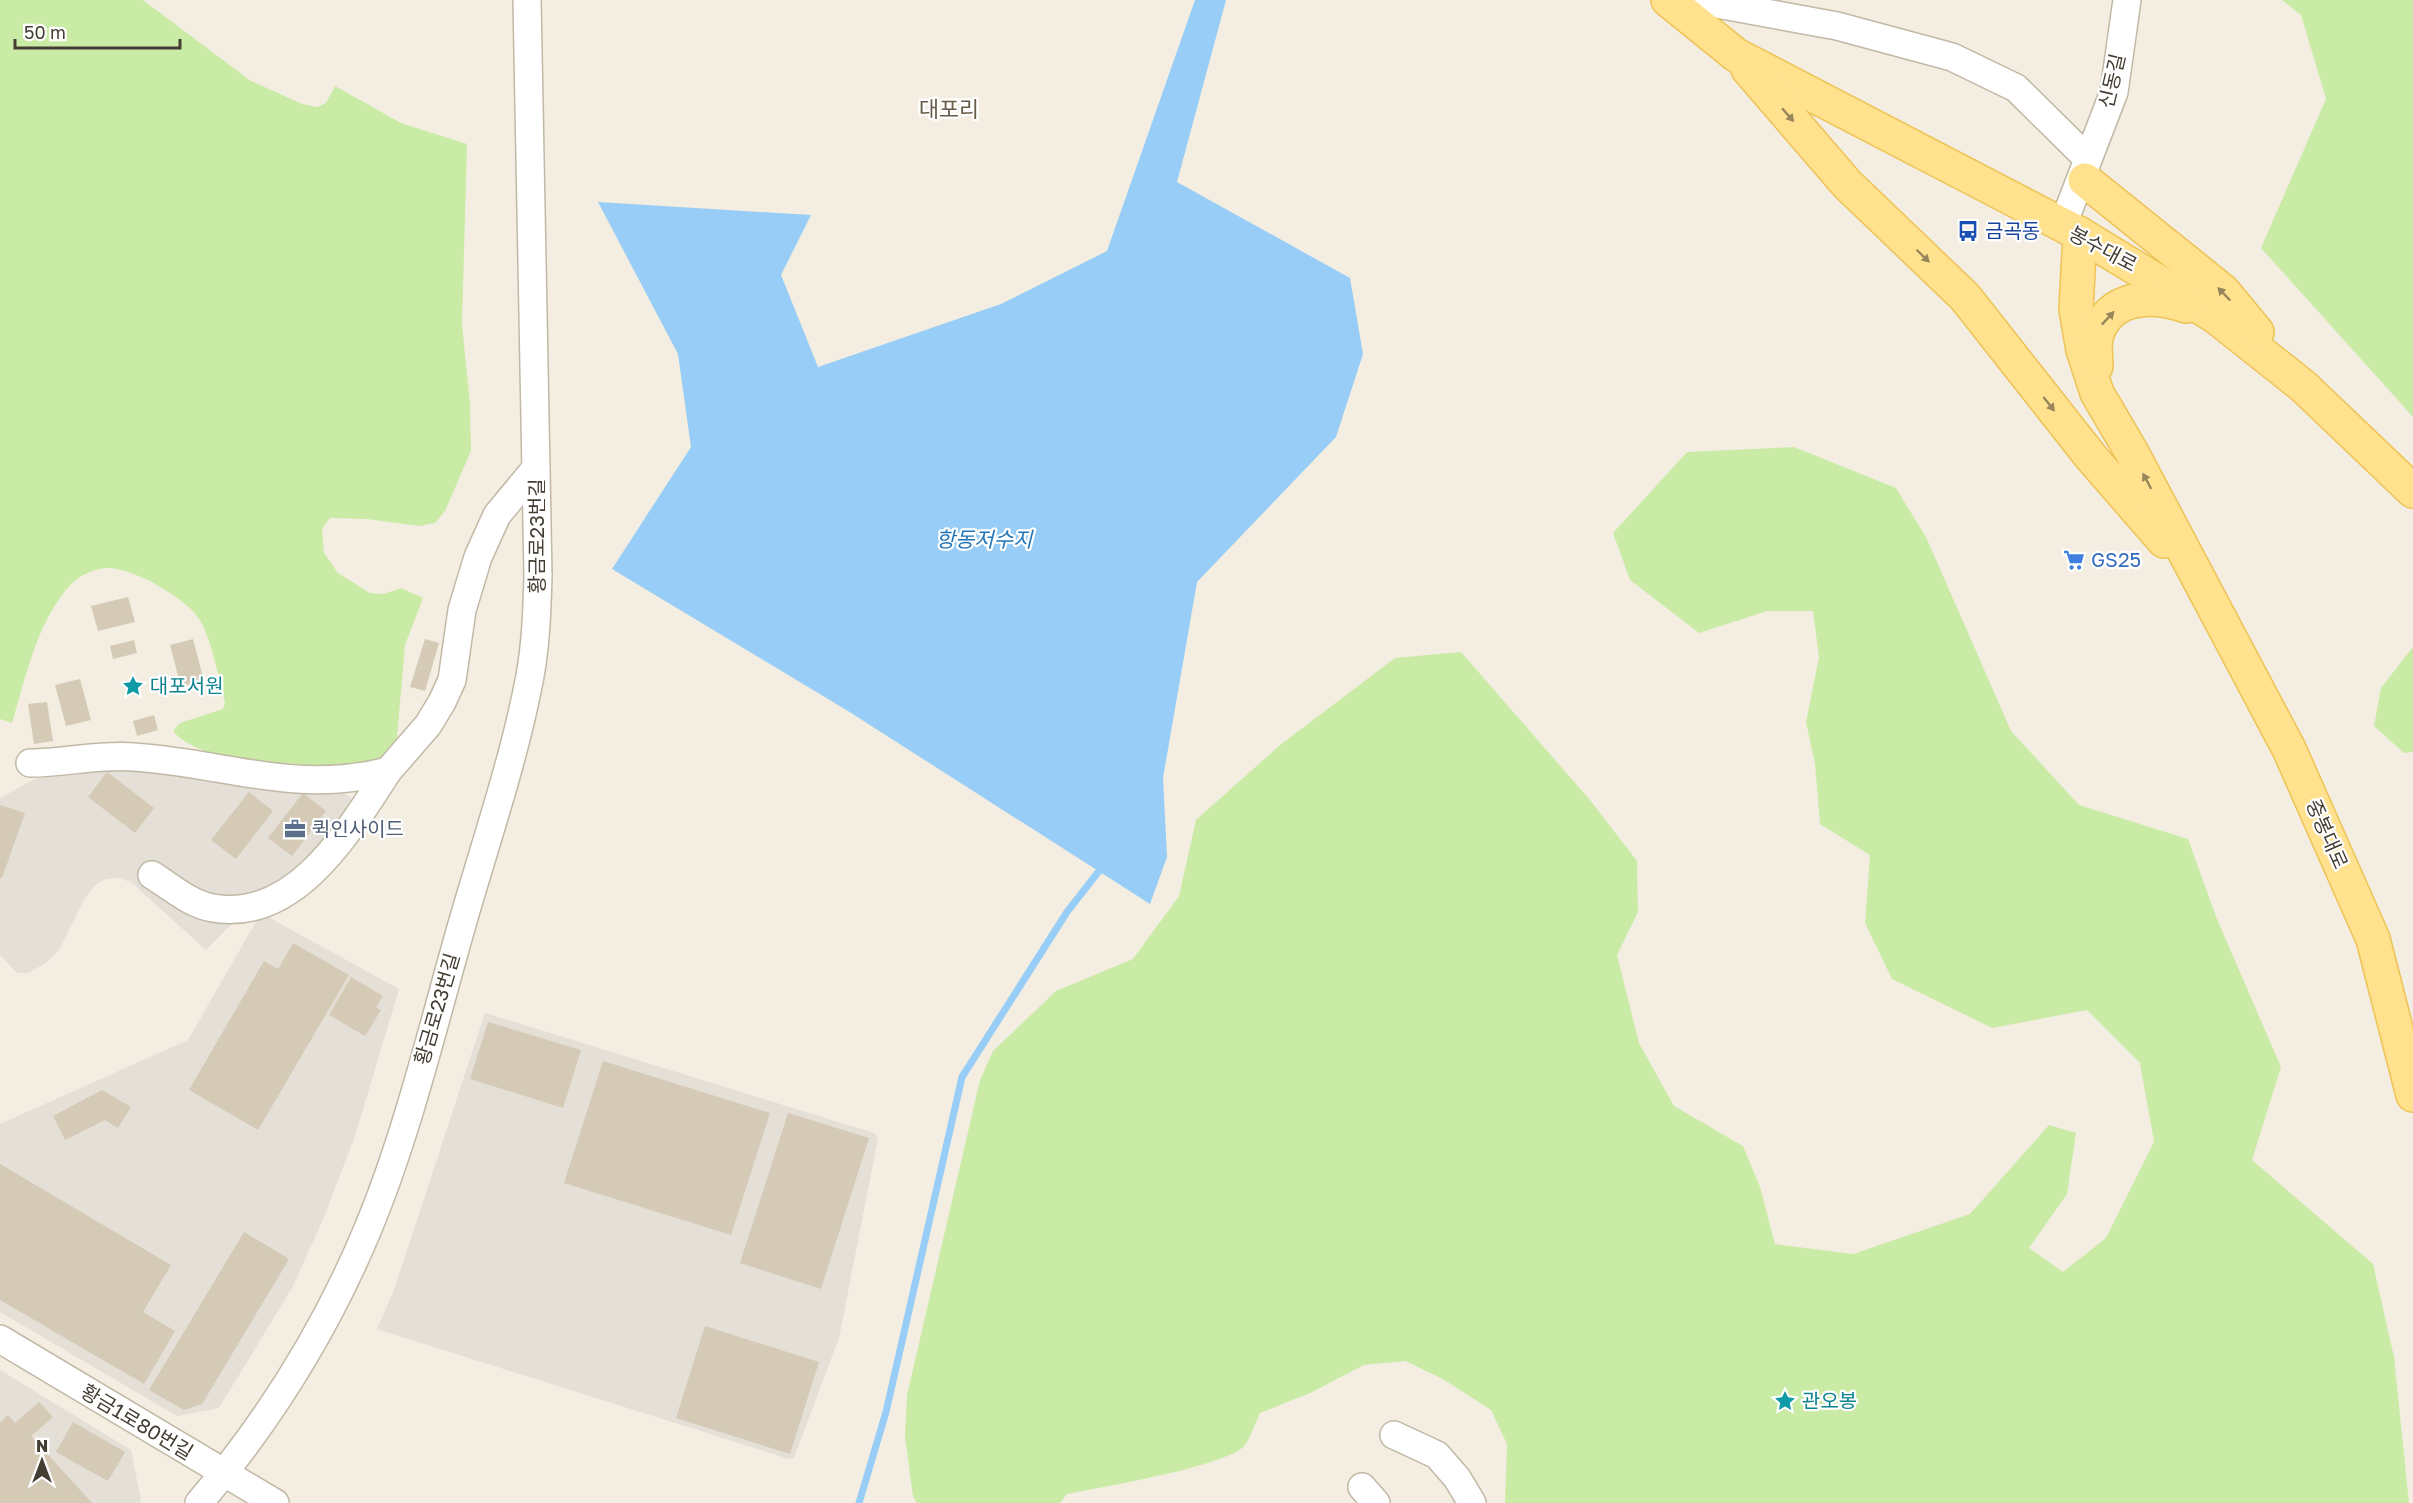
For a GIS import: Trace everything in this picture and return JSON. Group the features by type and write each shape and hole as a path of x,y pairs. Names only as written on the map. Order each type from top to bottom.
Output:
{"main road":[{"name":"봉수대로","path":"1668,0 1736,55 2071,231 2216,317 2303,386 2413,491"},
{"path":"1736,55 1847,184 1965,297 2121,491 2204,588"},
{"path":"2087,169 2223,291 2303,386"},
{"path":"2071,231 2061,291 2070,354 2090,421 2121,491"},
{"path":"2071,231 2076,309 2083,350 2097,393 2204,588"},
{"path":"2097,393 2096,339 2102,322 2117,309 2141,298 2167,299 2216,317"},
{"name":"중봉대로","path":"2204,588 2289,749 2373,939 2413,1095"}],"street":[{"name":"황금로23번길","path":"199,1503 223,1474 285,1386 319,1330 368,1230 410,1104 509,760 530,675 536,630 538,576 527,0"},
{"path":"1695,0 1837,26 1952,57 2016,88 2087,169"},
{"name":"신동길","path":"2071,231 2087,169 2114,92 2127,0"},
{"name":"황금로23번길","path":"152,875 193,902 213,908 251,907 268,901 304,879 325,862 388,771 428,724 442,702 452,680 462,610 478,557 497,515 536,468"},
{"path":"30,763 137,757 215,767 259,777 312,782 365,777 388,771"},
{"name":"황금1로80번길","path":"0,1339 274,1503"},
{"path":"1394,1435 1437,1455 1457,1478 1472,1503"}],"shaded area":[{"path":"102,765 336,791 348,795 353,801 310,861 267,888 206,950 131,882 118,878 106,879 95,885 84,899 59,950 46,963 28,973 17,973 0,955 0,798 35,779"},
{"path":"268,917 399,989 355,1136 324,1217 293,1286 219,1408 177,1416 0,1312 0,1124 188,1040 257,920"},
{"path":"485,1013 874,1133 878,1138 839,1338 794,1458 789,1459 377,1329 394,1290"},
{"path":"0,1370 131,1450 141,1501 139,1503 0,1503"}],"green space":[{"path":"0,0 143,0 251,81 302,104 317,107 326,103 335,86 401,123 467,144 462,325 470,403 471,451 445,511 435,523 419,526 367,519 330,518 322,529 324,553 338,573 370,593 384,594 401,588 423,598 405,645 396,748 381,757 331,766 270,764 211,753 188,743 173,731 180,723 223,709 225,702 205,631 195,613 174,595 146,579 119,569 103,568 88,573 71,584 59,599 49,615 34,650 12,723 0,719"},
{"path":"2282,0 2413,0 2413,417 2261,248 2326,99 2301,15"},
{"path":"1794,447 1896,488 1926,537 2011,731 2079,805 2188,839 2217,919 2281,1067 2252,1160 2373,1264 2394,1357 2409,1503 1505,1503 1507,1444 1491,1410 1443,1379 1405,1361 1364,1365 1310,1393 1260,1413 1244,1446 1233,1454 1214,1461 1067,1494 1060,1503 917,1503 913,1496 905,1436 907,1395 980,1080 993,1051 1056,991 1133,959 1179,896 1196,820 1280,745 1395,658 1461,652 1590,800 1637,861 1638,912 1617,955 1639,1043 1674,1106 1743,1146 1760,1187 1775,1244 1853,1254 1970,1214 2049,1125 2076,1133 2067,1194 2029,1248 2063,1272 2106,1238 2154,1142 2140,1063 2087,1010 1992,1028 1892,979 1865,923 1870,855 1820,824 1815,764 1806,722 1819,657 1813,611 1767,611 1699,633 1630,580 1613,533 1687,452"},
{"path":"2413,647 2413,752 2404,753 2374,726 2381,688"}],"water":[{"name":"항동저수지","path":"1195,0 1226,0 1177,182 1350,278 1363,354 1336,437 1197,582 1163,778 1167,857 1150,904 848,711 612,569 691,447 678,354 598,202 811,215 781,275 818,367 1001,304 1107,251"}],"building":[{"path":"128,597 135,622 98,631 91,606"},
{"path":"193,639 204,681 181,687 170,645"},
{"path":"425,639 439,643 425,691 410,687"},
{"path":"134,640 137,653 113,659 110,646"},
{"path":"80,679 91,720 66,726 55,685"},
{"path":"47,702 53,741 34,744 28,704"},
{"path":"154,715 158,730 137,736 133,721"},
{"path":"107,772 154,808 135,833 88,797"},
{"path":"249,792 273,811 236,859 211,840"},
{"path":"303,793 326,811 292,856 268,838"},
{"path":"0,805 25,813 2,878 0,878"},
{"path":"293,943 349,975 258,1130 189,1090 264,961 278,969"},
{"path":"351,977 383,996 376,1007 381,1010 365,1036 329,1015"},
{"path":"488,1022 581,1050 563,1108 470,1079"},
{"path":"603,1061 770,1113 731,1235 564,1183"},
{"path":"102,1090 131,1107 118,1128 105,1120 65,1140 53,1116"},
{"path":"788,1113 869,1138 821,1289 740,1263"},
{"path":"0,1164 171,1265 143,1312 175,1331 144,1384 0,1300"},
{"path":"244,1232 289,1259 202,1404 184,1410 149,1390"},
{"path":"705,1326 819,1362 790,1454 676,1418"},
{"path":"39,1402 53,1417 31,1436 92,1503 0,1503 0,1423 8,1415 15,1423"},
{"path":"73,1422 125,1452 108,1481 56,1452"}],"waterway":[{"path":"859,1503 886,1412 962,1077 1067,912 1099,871"}],"place":[{"name":"금곡동","path":"1968,231"},
{"name":"GS25","path":"2074,560"},
{"name":"대포서원","path":"133,686"},
{"name":"퀵인사이드","path":"295,829"},
{"name":"관오봉","path":"1785,1401"}],"district":[{"name":"대포리","path":"949,109"}]}
